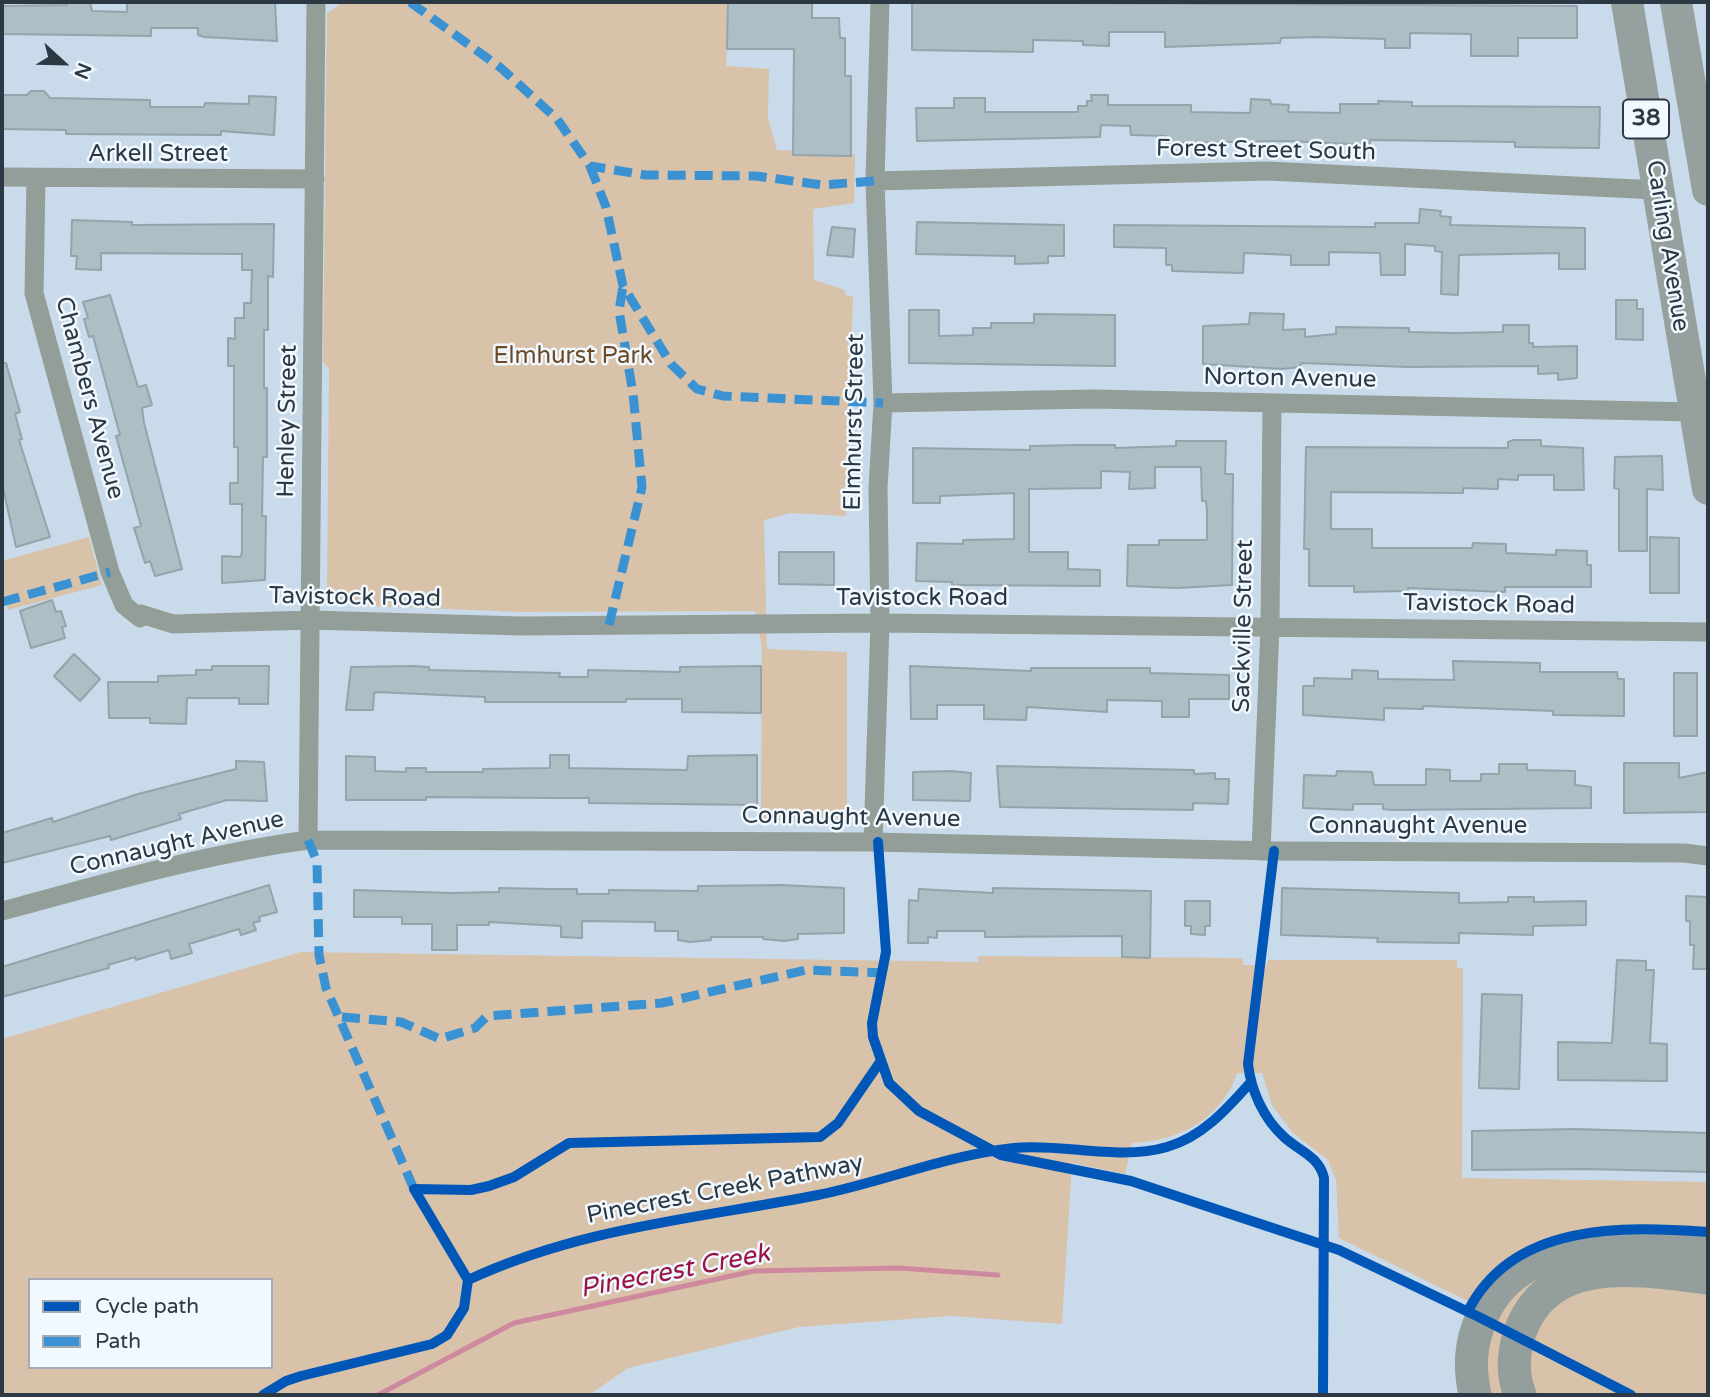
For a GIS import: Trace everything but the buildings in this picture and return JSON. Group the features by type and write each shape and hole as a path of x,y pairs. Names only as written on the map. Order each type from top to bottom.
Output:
{"highway":[{"path":"1475,1395 1471,1375 1472,1345 1486,1307 1506,1283 1539,1261 1571,1250 1627,1243 1708,1247"},
{"path":"1520,1395 1514,1355 1518,1336 1533,1306 1560,1283 1590,1273 1623,1269 1708,1278"}],"main road":[{"name":"Carling Avenue","path":"1627,2 1708,489"},
{"name":"Carling Avenue","path":"1676,2 1703,130 1708,190"}],"street":[{"name":"Henley Street","path":"308,840 316,2"},
{"name":"Elmhurst Street","path":"873,842 880,623 878,488 883,403 875,181 880,2"},
{"name":"Forest Street South","path":"875,181 1268,171 1657,190"},
{"name":"Arkell Street","path":"2,177 315,179"},
{"name":"Chambers Avenue","path":"36,179 34,293 110,572 124,605 141,618"},
{"name":"Norton Avenue","path":"883,403 1094,399 1695,412"},
{"name":"Sackville Street","path":"1261,850 1270,626 1272,403"},
{"name":"Tavistock Road","path":"141,618 141,614 173,624 311,620 521,626 880,623 1708,632"},
{"name":"Connaught Avenue","path":"2,911 250,848 308,840 873,842 1261,850 1684,853 1708,856"}],"green space":[{"name":"Elmhurst Park","path":"338,2 728,2 726,66 769,69 768,118 777,150 855,154 854,203 813,209 814,280 845,290 845,295 853,297 846,516 790,513 764,520 767,649 847,652 847,824 761,821 762,647 755,611 521,612 350,605 327,594 329,368 323,362 327,13 338,6"},
{"path":"89,537 102,585 8,610 2,586 2,561"},
{"path":"301,952 979,962 977,956 1243,958 1243,965 1267,965 1268,960 1457,960 1457,968 1463,968 1462,1178 1708,1182 1708,1395 1488,1395 1482,1360 1494,1314 1339,1238 1336,1180 1328,1160 1293,1133 1272,1105 1262,1073 1237,1073 1221,1103 1210,1115 1166,1138 1132,1143 1125,1174 1072,1163 1062,1324 951,1316 799,1327 628,1368 589,1395 2,1395 2,1039"}],"waterway":[{"name":"Pinecrest Creek","path":"378,1395 514,1323 754,1271 899,1268 998,1275"}],"marked path":[{"path":"410,2 501,68 557,119 590,166 645,175 756,176 822,185 875,181"},
{"path":"590,166 606,207 623,286 671,364 697,389 723,396 883,403"},
{"path":"609,625 642,487 633,393 619,311 623,286"},
{"path":"2,602 110,572"},
{"path":"308,840 317,862 319,955 326,988 414,1189"},
{"path":"342,1017 401,1022 440,1039 475,1028 487,1016 662,1003 806,970 884,973"}],"cycle path":[{"path":"878,842 886,952 872,1023 873,1037 889,1083 919,1111 1001,1155 1131,1181 1339,1250 1481,1318 1631,1395"},
{"path":"1274,851 1248,1064 1255,1094 1264,1112 1284,1137 1318,1164 1324,1178 1323,1395"},
{"path":"263,1395 286,1381 301,1376 432,1344 447,1335 464,1308 468,1280 414,1189 471,1190 489,1186 514,1177 569,1143 820,1137 838,1123 880,1062"},
{"name":"Pinecrest Creek Pathway","path":"468,1280 511,1262 597,1236 818,1195 989,1151 1033,1147 1130,1152 1167,1147 1203,1129 1250,1083"},
{"path":"1468,1311 1488,1282 1513,1260 1541,1245 1573,1236 1607,1231 1641,1229 1708,1232"}]}
